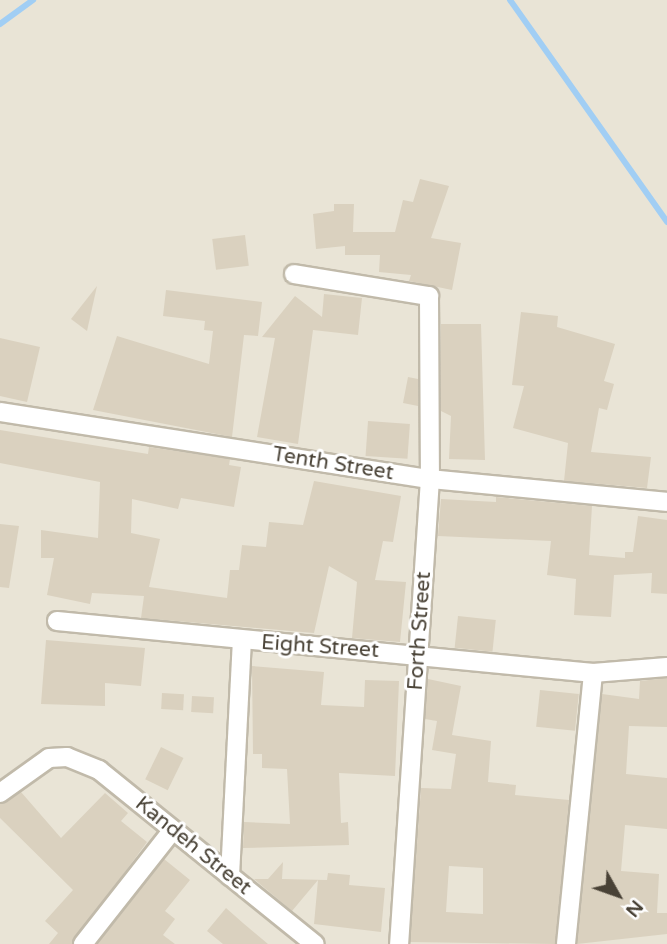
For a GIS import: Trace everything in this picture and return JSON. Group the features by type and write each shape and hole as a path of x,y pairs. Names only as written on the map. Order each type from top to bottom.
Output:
{"street":[{"name":"Forth Street","path":"295,274 429,296 432,318 430,480 399,944"},
{"name":"Tenth Street","path":"0,412 430,480 667,502"},
{"name":"Eight Street","path":"57,621 593,673 667,667"},
{"path":"230,876 242,641"},
{"path":"566,944 593,673"},
{"name":"Kandeh Street","path":"0,793 49,758 67,757 99,769 311,943"},
{"path":"83,944 172,831"}],"shaded area":[{"path":"0,0 667,0 667,944 0,944"}],"building":[{"path":"420,179 449,186 431,238 461,243 452,290 409,281 411,275 379,272 380,255 345,255 345,246 316,249 313,214 334,211 334,204 354,204 353,232 395,232 403,200 413,202"},
{"path":"245,235 249,266 216,270 212,239"},
{"path":"97,286 87,331 71,319"},
{"path":"166,290 262,302 258,336 244,335 232,437 93,410 117,336 209,364 213,331 204,330 205,321 163,316"},
{"path":"324,294 362,298 358,335 313,330 298,444 257,437 275,338 262,337 295,296 322,317"},
{"path":"521,312 558,316 557,327 615,344 604,381 614,384 607,410 599,408 591,452 651,457 647,488 564,481 568,443 513,428 524,386 512,385"},
{"path":"441,324 481,324 485,460 449,459 451,416 441,411"},
{"path":"0,338 40,347 27,402 0,396"},
{"path":"408,377 418,379 418,406 403,403"},
{"path":"368,421 410,424 407,459 366,456"},
{"path":"0,430 148,454 149,447 230,459 229,465 241,467 234,507 181,498 178,509 132,499 131,533 160,539 149,587 227,598 230,570 239,570 242,545 266,547 269,522 303,525 314,481 401,496 393,542 383,541 375,580 406,582 400,642 352,638 357,582 329,566 314,633 141,618 144,596 92,593 90,604 47,595 54,558 41,558 41,530 98,538 100,482 0,463"},
{"path":"496,497 592,506 589,555 625,558 625,552 633,552 638,516 667,520 667,594 651,593 652,573 614,575 611,617 574,615 576,579 547,575 551,541 438,536 441,499 496,502"},
{"path":"0,524 19,526 9,588 0,587"},
{"path":"458,616 496,620 492,652 455,648"},
{"path":"46,640 145,648 141,686 105,683 105,706 41,704"},
{"path":"252,666 324,672 321,705 364,707 365,680 399,681 395,776 339,773 341,823 348,822 349,845 243,848 244,822 290,824 287,769 262,768 262,754 253,754"},
{"path":"667,678 667,727 629,726 626,774 667,778 667,829 625,825 621,871 659,874 657,913 667,913 667,934 577,944 602,694 639,699 640,681"},
{"path":"428,679 461,686 452,735 491,741 488,782 516,785 515,795 569,800 555,944 410,942 421,788 451,789 456,754 432,750 437,721 425,719","holes":["449,866 483,868 483,914 446,912"]},
{"path":"540,690 579,694 575,731 536,727"},
{"path":"162,693 184,694 183,710 161,709"},
{"path":"192,696 214,697 213,713 191,712"},
{"path":"161,747 183,758 168,790 145,779"},
{"path":"21,792 61,838 105,793 128,813 121,821 147,842 72,944 49,944 58,933 45,921 73,890 0,818 0,804"},
{"path":"164,859 190,880 165,911 175,919 163,935 175,944 97,944"},
{"path":"283,862 282,879 327,880 328,873 350,875 349,885 385,888 381,932 314,924 318,880 292,911 254,879 268,879"},
{"path":"226,908 268,944 223,944 207,931"}],"waterway":[{"path":"0,24 33,0"},
{"path":"510,0 667,222"}]}
